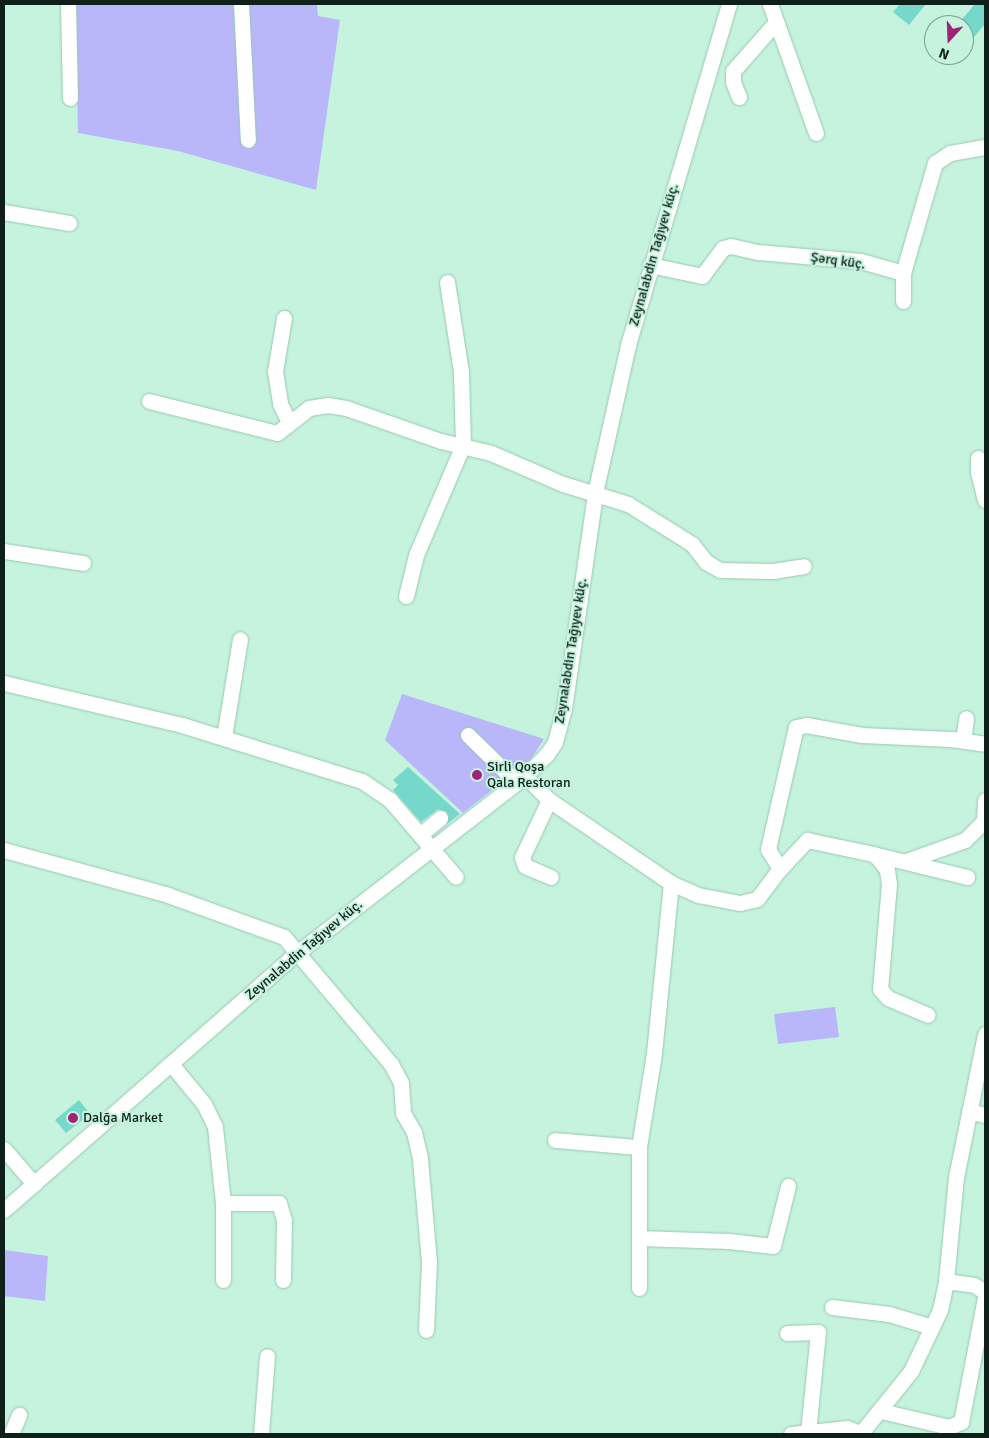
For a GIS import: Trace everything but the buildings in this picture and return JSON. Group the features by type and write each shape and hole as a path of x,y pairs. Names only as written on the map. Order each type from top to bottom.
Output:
{"street":[{"path":"68,4 70,98"},
{"path":"241,4 248,140"},
{"name":"Zeynalabdin Tağıyev küç.","path":"4,1210 297,953 432,846 521,779 547,754 560,727 595,493 626,354 650,265 730,4"},
{"path":"770,4 816,134"},
{"path":"739,97 733,82 733,71 776,22"},
{"path":"903,301 903,273 938,158 950,153 985,147"},
{"path":"4,212 69,223"},
{"name":"Şərq küç.","path":"650,265 702,276 723,248 731,246 758,252 861,261 903,273"},
{"path":"406,596 416,555 463,445 462,372 448,282"},
{"path":"284,318 275,371 280,404 289,422"},
{"path":"149,401 268,432 283,430 289,422 309,408 346,408 441,441 491,452 563,484 628,504 692,544 706,562 720,570 764,571 804,566"},
{"path":"978,458 978,472 984,505"},
{"path":"4,551 83,563"},
{"path":"224,737 240,639"},
{"path":"4,683 224,737 362,781 390,800 432,846 456,877"},
{"path":"963,740 966,718"},
{"path":"780,869 768,849 796,727 806,726 862,735 963,740 985,744"},
{"path":"468,735 549,800 670,883 698,895 748,903 757,899 780,869 807,840 906,861 967,877"},
{"path":"549,800 522,857 525,866 550,877"},
{"path":"906,861 965,840 984,821 985,800"},
{"path":"421,834 440,818"},
{"path":"4,850 168,895 272,930 284,937 391,1064 401,1083 403,1113 414,1132 420,1159 429,1262 426,1330"},
{"path":"873,854 887,870 889,884 880,990 888,998 928,1015"},
{"path":"639,1288 639,1147 654,1053 670,883"},
{"path":"791,1434 847,1428 862,1434 911,1371 932,1327 946,1281 956,1177 985,1034"},
{"path":"171,1064 210,1114 214,1127 223,1203 223,1280"},
{"path":"969,1111 985,1116"},
{"path":"555,1140 639,1147"},
{"path":"4,1149 34,1184"},
{"path":"638,1238 728,1241 773,1246 788,1186"},
{"path":"223,1203 279,1203 284,1220 283,1280"},
{"path":"946,1281 974,1285 985,1292"},
{"path":"881,1410 949,1427 961,1422 985,1297"},
{"path":"832,1307 889,1314 932,1327"},
{"path":"787,1333 818,1332 808,1432"},
{"path":"261,1434 267,1356"},
{"path":"11,1434 19,1415"}],"shaded area":[{"path":"75,4 317,4 318,16 340,20 316,190 178,151 78,133"},
{"path":"402,694 544,739 531,759 463,813 385,740"},
{"path":"835,1007 839,1037 778,1044 774,1014"},
{"path":"4,1250 48,1256 45,1301 4,1296"}],"place":[{"name":"Sirli Qoşa Qala Restoran","path":"477,775"},
{"name":"Dalğa Market","path":"73,1118"}]}
